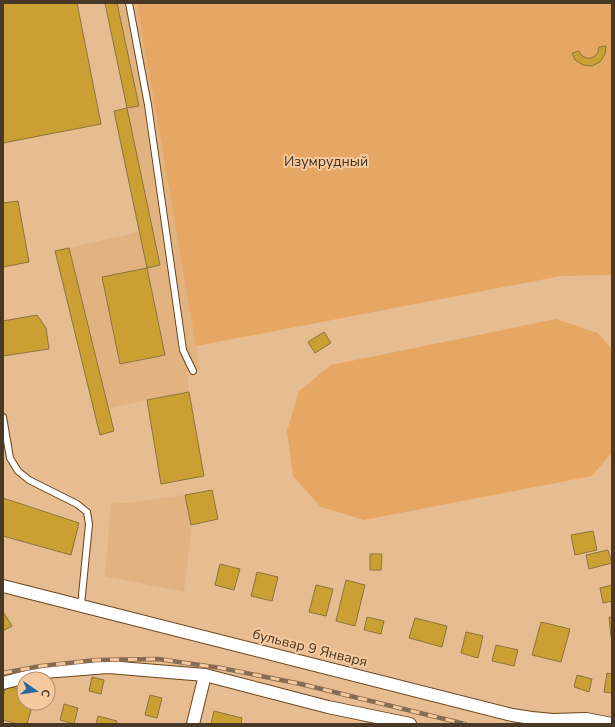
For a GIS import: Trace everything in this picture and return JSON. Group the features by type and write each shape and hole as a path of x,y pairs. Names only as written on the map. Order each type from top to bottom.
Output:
{"street":[{"name":"бульвар 9 Января","path":"3,586 512,715 553,720 586,719 612,724"},
{"path":"3,683 45,672 108,666 205,676 328,707 410,724"},
{"path":"193,724 205,676"},
{"path":"586,719 606,715 612,716"}],"lane":[{"path":"129,3 148,105 183,350 193,370"},
{"path":"3,417 10,458 18,471 29,480 77,504 87,512 89,524 81,605"}],"shaded area":[{"path":"105,3 137,3 200,369 187,372 189,392 109,408 114,431 100,435 55,251 139,232 114,111 127,108"},
{"path":"185,495 191,532 184,592 105,576 111,502 126,503"}],"green space":[{"name":"Изумрудный","path":"137,3 612,3 612,275 561,276 196,346"},
{"path":"556,319 598,333 612,350 612,452 592,476 364,520 321,507 293,476 287,431 299,391 331,365"}],"building":[{"path":"3,3 77,3 101,124 3,143"},
{"path":"105,3 117,3 139,106 127,108"},
{"path":"606,46 605,54 600,62 592,66 583,65 575,60 572,53 579,51 581,55 586,58 591,58 598,52 599,47"},
{"path":"127,108 160,265 147,268 114,111"},
{"path":"18,201 29,262 3,267 3,203"},
{"path":"69,248 114,431 100,435 55,251"},
{"path":"147,268 165,355 120,364 102,277"},
{"path":"37,315 46,328 49,349 3,356 3,321"},
{"path":"324,332 331,343 315,353 308,342"},
{"path":"189,392 204,476 161,484 147,400"},
{"path":"212,490 218,519 191,525 185,495"},
{"path":"3,498 79,523 71,555 3,536"},
{"path":"593,531 597,550 575,555 571,535"},
{"path":"608,550 612,563 589,569 586,555"},
{"path":"370,554 382,554 381,570 370,570"},
{"path":"220,564 240,569 234,590 215,585"},
{"path":"257,572 278,577 272,601 251,596"},
{"path":"346,580 365,585 355,626 336,621"},
{"path":"316,585 333,589 326,616 309,612"},
{"path":"612,585 612,601 603,603 600,588"},
{"path":"4,613 12,626 3,631 3,614"},
{"path":"367,617 384,621 381,634 364,630"},
{"path":"609,617 612,617 612,637 611,637"},
{"path":"415,618 447,626 442,647 409,638"},
{"path":"541,622 570,629 561,662 532,655"},
{"path":"466,632 483,636 478,658 461,653"},
{"path":"496,645 518,650 514,666 492,661"},
{"path":"607,673 612,674 612,693 604,692"},
{"path":"577,675 592,679 589,692 574,687"},
{"path":"92,677 104,680 101,694 89,691"},
{"path":"6,686 16,688 16,711 31,711 27,724 18,724 3,720 3,696"},
{"path":"150,695 162,698 157,718 145,715"},
{"path":"64,704 78,708 74,724 60,720"},
{"path":"214,711 242,718 241,724 211,724"},
{"path":"98,716 117,721 117,724 96,724"}],"railway":[{"path":"3,673 41,666 97,660 158,659 221,668 301,684 465,724"}]}
